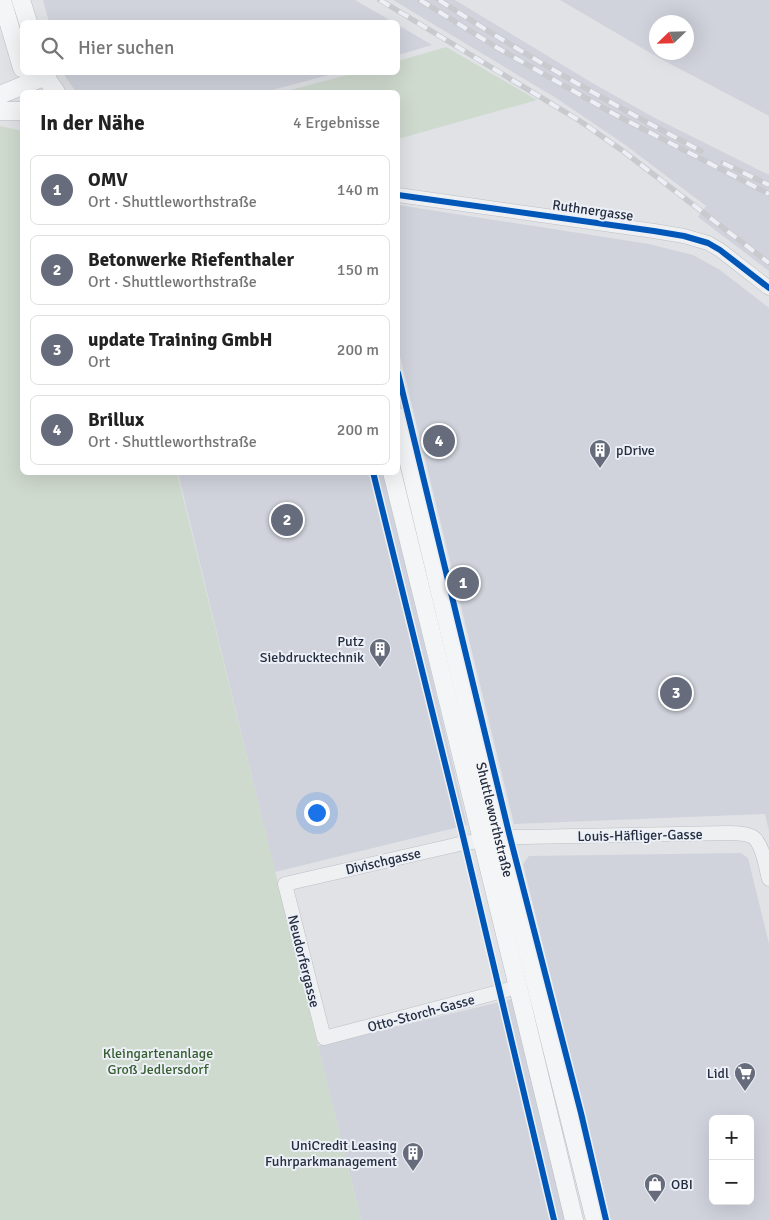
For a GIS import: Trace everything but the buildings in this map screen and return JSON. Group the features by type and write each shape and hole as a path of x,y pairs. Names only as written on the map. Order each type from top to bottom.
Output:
{"main road":[{"path":"2,0 20,57"},
{"path":"21,0 27,20"},
{"path":"0,95 27,79 41,75"},
{"path":"46,75 55,90"},
{"path":"0,111 20,111"},
{"name":"Shuttleworthstraße","path":"400,426 490,839 518,988 574,1220"},
{"name":"Shuttleworthstraße","path":"393,475 490,839 595,1220"}],"street":[{"name":"Ruthnergasse","path":"400,195 644,230 694,239 708,243 720,250 769,288"},
{"name":"Louis-Häfliger-Gasse","path":"490,839 741,834 754,838 760,847 769,879"},
{"name":"Divischgasse","path":"284,884 454,845 490,839"},
{"name":"Neudorfergasse","path":"284,884 324,1038"},
{"name":"Otto-Storch-Gasse","path":"324,1038 518,988"}],"shaded area":[{"path":"43,0 355,0 390,20 48,20"},
{"path":"393,0 455,0 594,84 655,118 769,175 769,271 698,217 706,206 624,144 556,98"},
{"path":"560,0 769,0 769,116 663,60 694,60 694,15 649,15 649,52"},
{"path":"400,26 432,45 400,54"},
{"path":"64,75 329,75 272,90 75,90"},
{"path":"400,205 649,244 693,255 720,270 769,308 769,831 765,814 514,824 400,356"},
{"path":"178,475 384,475 467,825 275,872"},
{"path":"741,853 748,858 769,944 769,1220 611,1220 523,864 529,856"},
{"path":"512,999 567,1220 361,1220 318,1046"}],"green space":[{"path":"446,47 537,100 400,138 400,90 291,90 347,75 400,75 400,60"},
{"name":"Kleingartenanlage Groß Jedlersdorf","path":"0,126 20,131 20,475 177,475 361,1220 0,1220"}],"railway":[{"path":"380,0 580,121 623,151 769,263"},
{"path":"420,0 496,47 614,114 769,194"},
{"path":"439,0 503,40 701,151"},
{"path":"723,163 769,185"}],"cycle path":[{"path":"400,195 684,236 708,243 720,250 769,288"},
{"path":"400,381 510,837 581,1113 606,1220"},
{"path":"374,475 462,832 554,1220"}],"place":[{"name":"Brillux","path":"439,441"},
{"name":"pDrive","path":"600,469"},
{"name":"Betonwerke Riefenthaler","path":"287,520"},
{"name":"OMV","path":"463,583"},
{"name":"Putz Siebdrucktechnik","path":"380,668"},
{"name":"update Training GmbH","path":"676,693"},
{"name":"Lidl","path":"745,1092"},
{"name":"UniCredit Leasing Fuhrparkmanagement","path":"413,1172"},
{"name":"OBI","path":"655,1203"}]}
